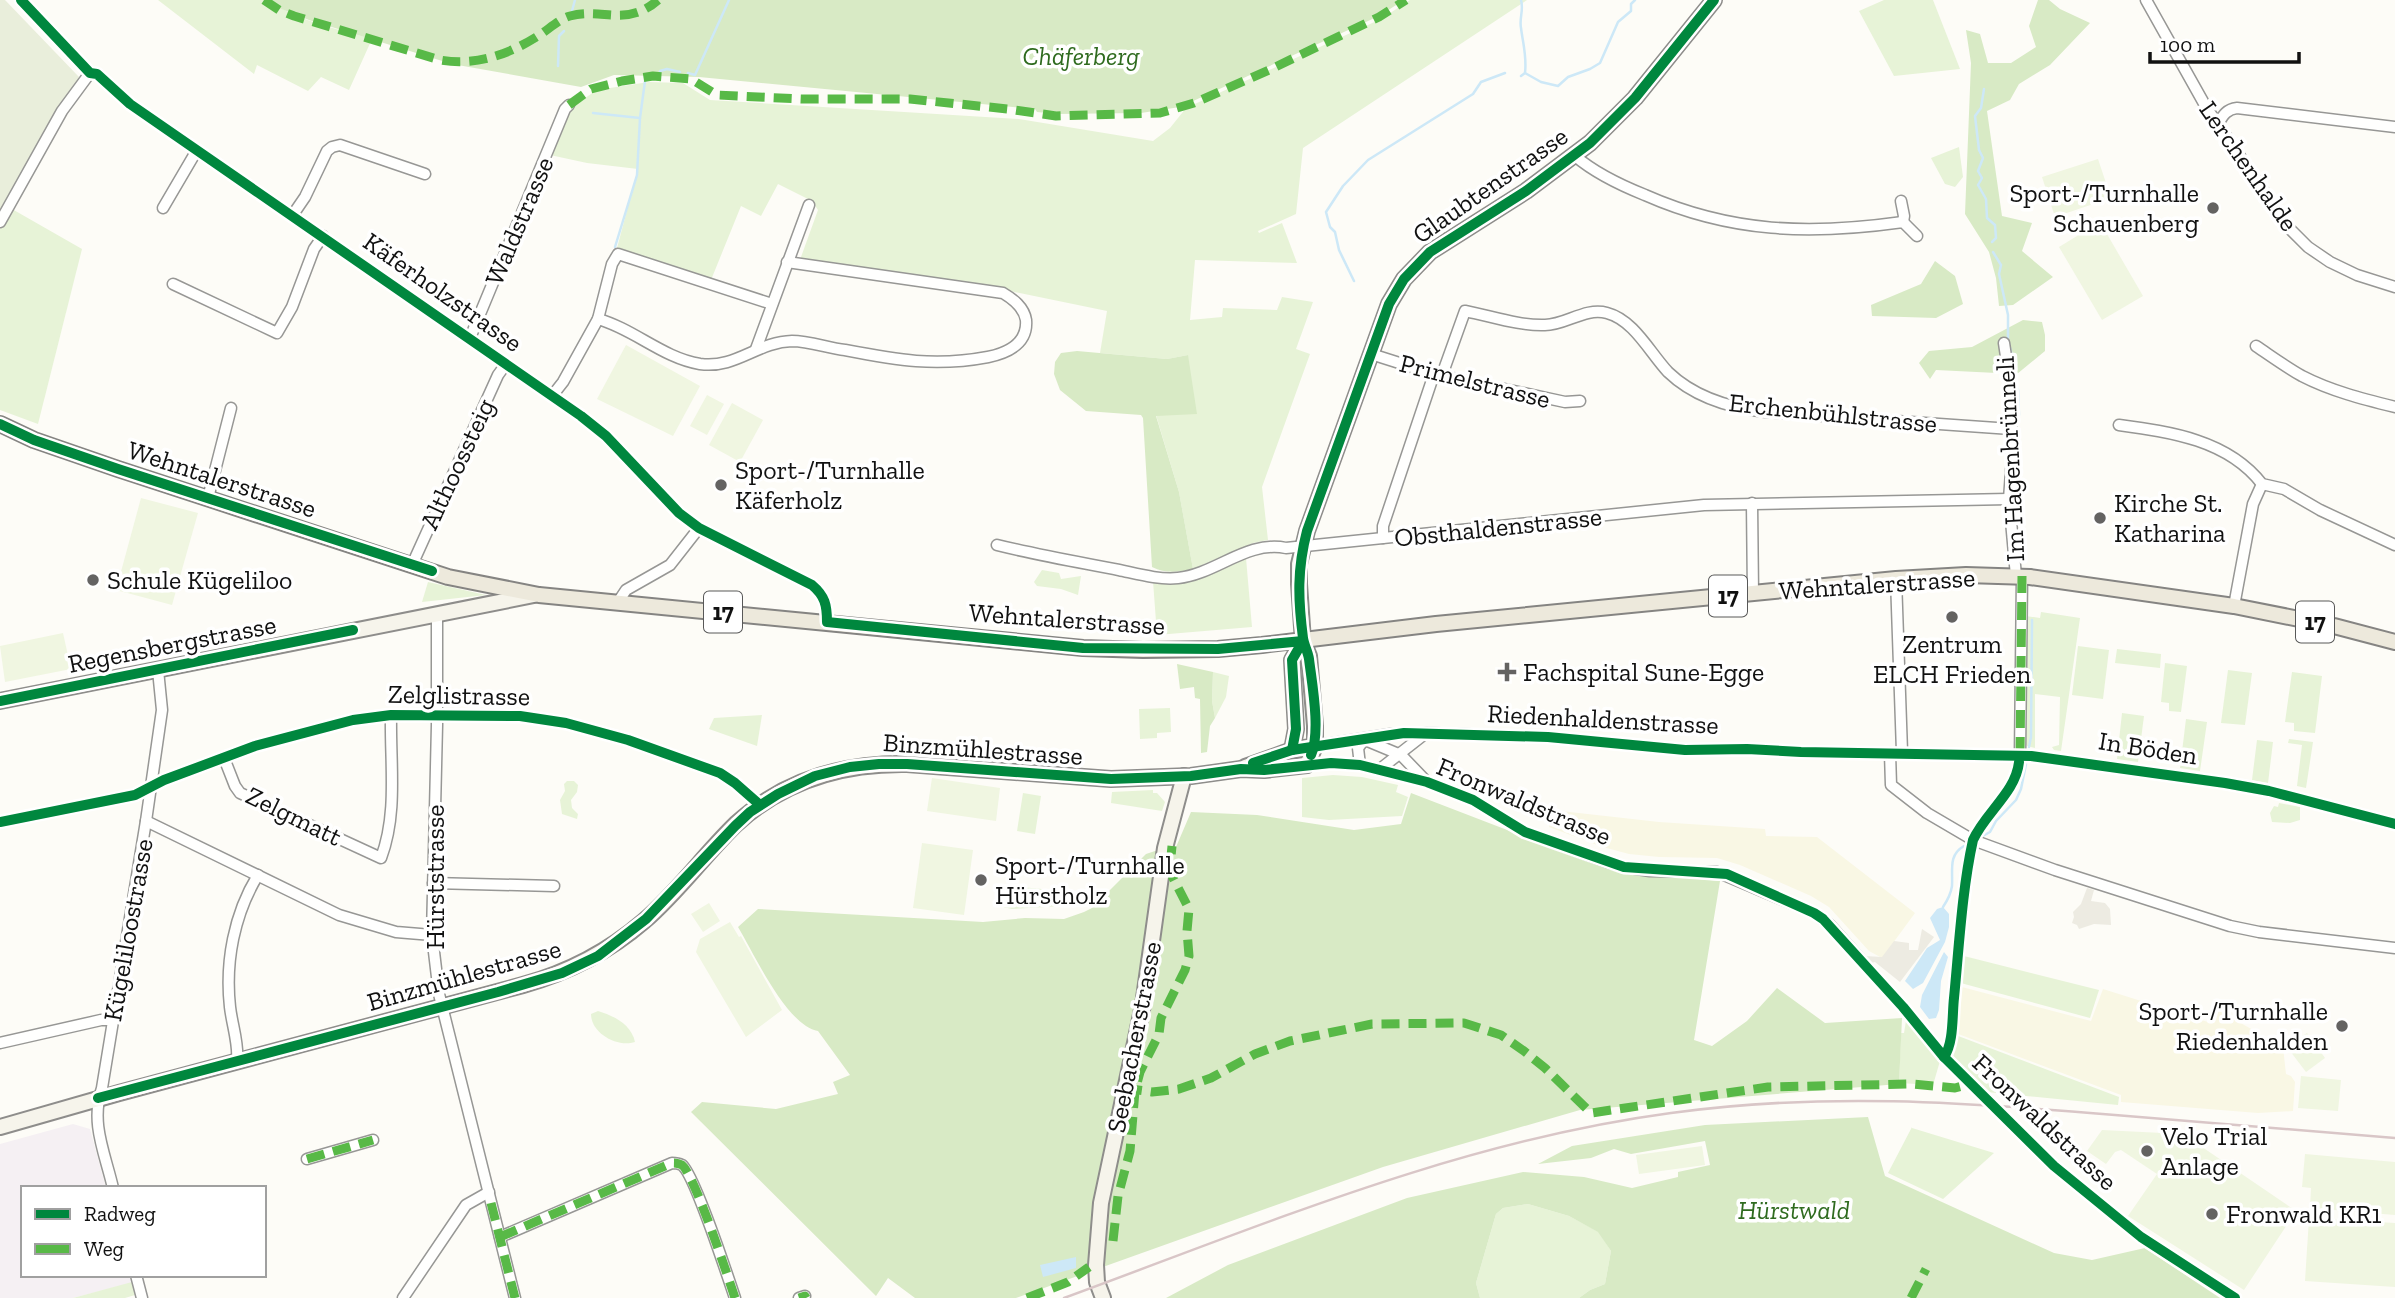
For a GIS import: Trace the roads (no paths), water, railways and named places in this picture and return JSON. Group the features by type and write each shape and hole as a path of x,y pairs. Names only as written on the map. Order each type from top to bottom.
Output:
{"main road":[{"name":"Wehntalerstrasse","path":"0,424 34,440 448,577 538,595 1095,648 1217,649 1436,624 1896,579 1966,575 2019,576 2234,606 2334,626 2395,642"}],"street":[{"name":"Käferholzstrasse","path":"21,0 90,73 97,74 156,124 323,236 606,436 661,495 699,528 812,585 827,605 827,622"},
{"name":"Glaubtenstrasse","path":"1303,641 1298,584 1303,546 1389,304 1404,279 1418,263 1453,236 1526,191 1575,156 1623,111 1714,0"},
{"name":"Lerchenhalde","path":"2146,0 2176,57 2218,124 2289,228 2308,247 2344,270 2395,287"},
{"path":"0,222 62,111 90,73"},
{"name":"Waldstrasse","path":"470,338 569,104"},
{"path":"2218,124 2225,113 2231,108 2237,108 2395,127"},
{"path":"292,216 332,147 340,145 425,174"},
{"path":"163,208 197,150"},
{"path":"1575,156 1629,189 1671,207 1718,221 1800,231 1903,222"},
{"path":"1901,201 1903,222"},
{"path":"756,349 809,205"},
{"path":"1903,222 1917,236"},
{"path":"173,284 276,333 292,307 314,249 323,236"},
{"path":"552,396 563,382 598,319 612,264 618,254 772,304"},
{"path":"598,319 615,324 667,352 700,364 720,365 734,362 756,349 793,341 896,359 940,363 1004,354 1014,348 1024,333 1026,321 1023,311 1012,298 1003,293 787,262"},
{"name":"Erchenbühlstrasse","path":"1438,374 1465,311 1536,326 1595,312 1608,313 1641,339 1668,372 1686,386 1730,406 1766,412 2011,429"},
{"name":"Im Hagenbrünneli","path":"2004,343 2010,383 2009,499 2019,576 2020,755"},
{"path":"2256,346 2318,383 2395,407"},
{"name":"Primelstrasse","path":"1371,354 1438,374 1565,402 1580,401"},
{"name":"Althoossteig","path":"412,565 491,391 506,364"},
{"path":"1383,538 1383,526 1438,374"},
{"path":"208,498 231,408"},
{"path":"2119,425 2162,430 2215,447 2252,471 2262,484 2284,489 2330,515 2395,545"},
{"path":"2234,606 2253,504 2262,484"},
{"name":"Obsthaldenstrasse","path":"997,545 1171,579 1194,575 1260,547 1303,546 1714,505 2009,499"},
{"path":"1752,503 1752,594"},
{"path":"618,602 626,590 670,565 699,528"},
{"path":"1896,579 1902,752"},
{"name":"Regensbergstrasse","path":"0,701 538,595"},
{"name":"Hürststrasse","path":"437,614 432,935 437,984 515,1298"},
{"path":"1303,641 1309,656 1315,746 1307,765 1292,750 1296,729 1292,660 1303,641"},
{"name":"Kügeliloostrasse","path":"112,1186 97,1125 96,1107 146,821 162,710 158,670"},
{"name":"Zelglistrasse","path":"0,822 135,795 224,758 287,737 353,720 391,715 520,716 598,731 720,774 760,805"},
{"name":"Zelgmatt","path":"224,758 240,793 381,858 388,840 391,820 391,715"},
{"path":"1380,769 1426,733"},
{"name":"Riedenhaldenstrasse","path":"1315,746 1391,734 1426,733 1548,737 1685,750 1889,752"},
{"path":"1360,765 1357,748 1364,740"},
{"name":"Fronwaldstrasse","path":"1364,740 1401,755 1427,782"},
{"name":"Binzmühlestrasse","path":"1241,769 1292,750 1315,746"},
{"path":"1889,752 1891,785 1951,829 2006,853 2230,926 2259,932 2395,948"},
{"name":"In Böden","path":"1889,752 2020,755 2069,760 2282,794 2395,824"},
{"name":"Binzmühlestrasse","path":"0,1127 567,971 598,956 658,908 735,826 760,805 815,776 850,767 879,764 1111,779 1184,776 1307,765"},
{"name":"Fronwaldstrasse","path":"1307,765 1360,765 1427,782 1473,800 1525,832 1607,862 1642,870 1727,874 1814,913 1838,935 1952,1066 2053,1166 2141,1237 2235,1298"},
{"name":"Seebacherstrasse","path":"1103,1298 1097,1282 1096,1265 1101,1203 1143,1005 1165,848 1184,776"},
{"path":"146,821 339,915 396,932 432,935"},
{"path":"237,1061 238,1052 229,1002 230,964 242,906 258,875"},
{"path":"433,883 554,886"},
{"path":"0,1043 101,1020 112,1020"},
{"path":"307,1159 373,1140"},
{"path":"500,1237 672,1163 680,1163 685,1167 694,1187 735,1298"},
{"path":"403,1298 466,1205 489,1192"},
{"path":"137,1277 142,1298"}],"water":[{"path":"1943,907 1949,914 1945,942 1923,983 1913,989 1905,981 1927,948 1940,940 1930,918 1937,909"},
{"path":"1944,952 1948,957 1941,981 1939,1010 1936,1018 1929,1019 1920,1007 1922,995"},
{"path":"1076,1257 1076,1268 1043,1277 1040,1265"}],"waterway":[{"path":"572,11 575,0"},
{"path":"688,73 695,75 729,0"},
{"path":"1521,0 1526,61 1525,73 1521,76"},
{"path":"1525,73 1541,82 1558,86 1568,77 1600,63 1618,22 1631,11 1631,4 1635,0"},
{"path":"558,66 559,36 564,31"},
{"path":"660,71 667,69 680,72"},
{"path":"1354,281 1339,250 1326,212 1343,186 1368,160 1473,94 1481,82 1505,73"},
{"path":"640,118 645,81"},
{"path":"1984,89 1981,108 1975,116 1979,150 1983,158 1978,171 1982,178 1978,185 1986,199 1987,218 1995,225 1996,238 1992,242"},
{"path":"593,113 640,118 637,175 615,247"},
{"path":"1993,252 2001,265 1999,274 2008,315 2008,340 2015,367 2013,372 2018,390 2019,415"},
{"path":"2029,747 2032,620"},
{"path":"1981,837 1990,832 1996,821 2016,800 2026,764"},
{"path":"1943,907 1951,889 1953,858 1964,846"}],"railway":[{"path":"1064,1298 1288,1215 1439,1165 1515,1143 1592,1126 1671,1113 1784,1103 1893,1101 2059,1110 2395,1138"}],"place":[{"name":"Sport-/Turnhalle Schauenberg","path":"2213,208"},
{"name":"Sport-/Turnhalle Käferholz","path":"721,485"},
{"name":"Kirche St. Katharina","path":"2100,518"},
{"name":"Schule Kügeliloo","path":"93,580"},
{"name":"Zentrum ELCH Frieden","path":"1952,617"},
{"name":"Fachspital Sune-Egge","path":"1507,672"},
{"name":"Sport-/Turnhalle Hürstholz","path":"981,880"},
{"name":"Sport-/Turnhalle Riedenhalden","path":"2342,1026"},
{"name":"Velo Trial Anlage","path":"2147,1151"},
{"name":"Fronwald KR1","path":"2212,1214"}],"park label":[{"name":"Chäferberg","path":"1081,56"},
{"name":"Hürstwald","path":"1794,1210"}]}
